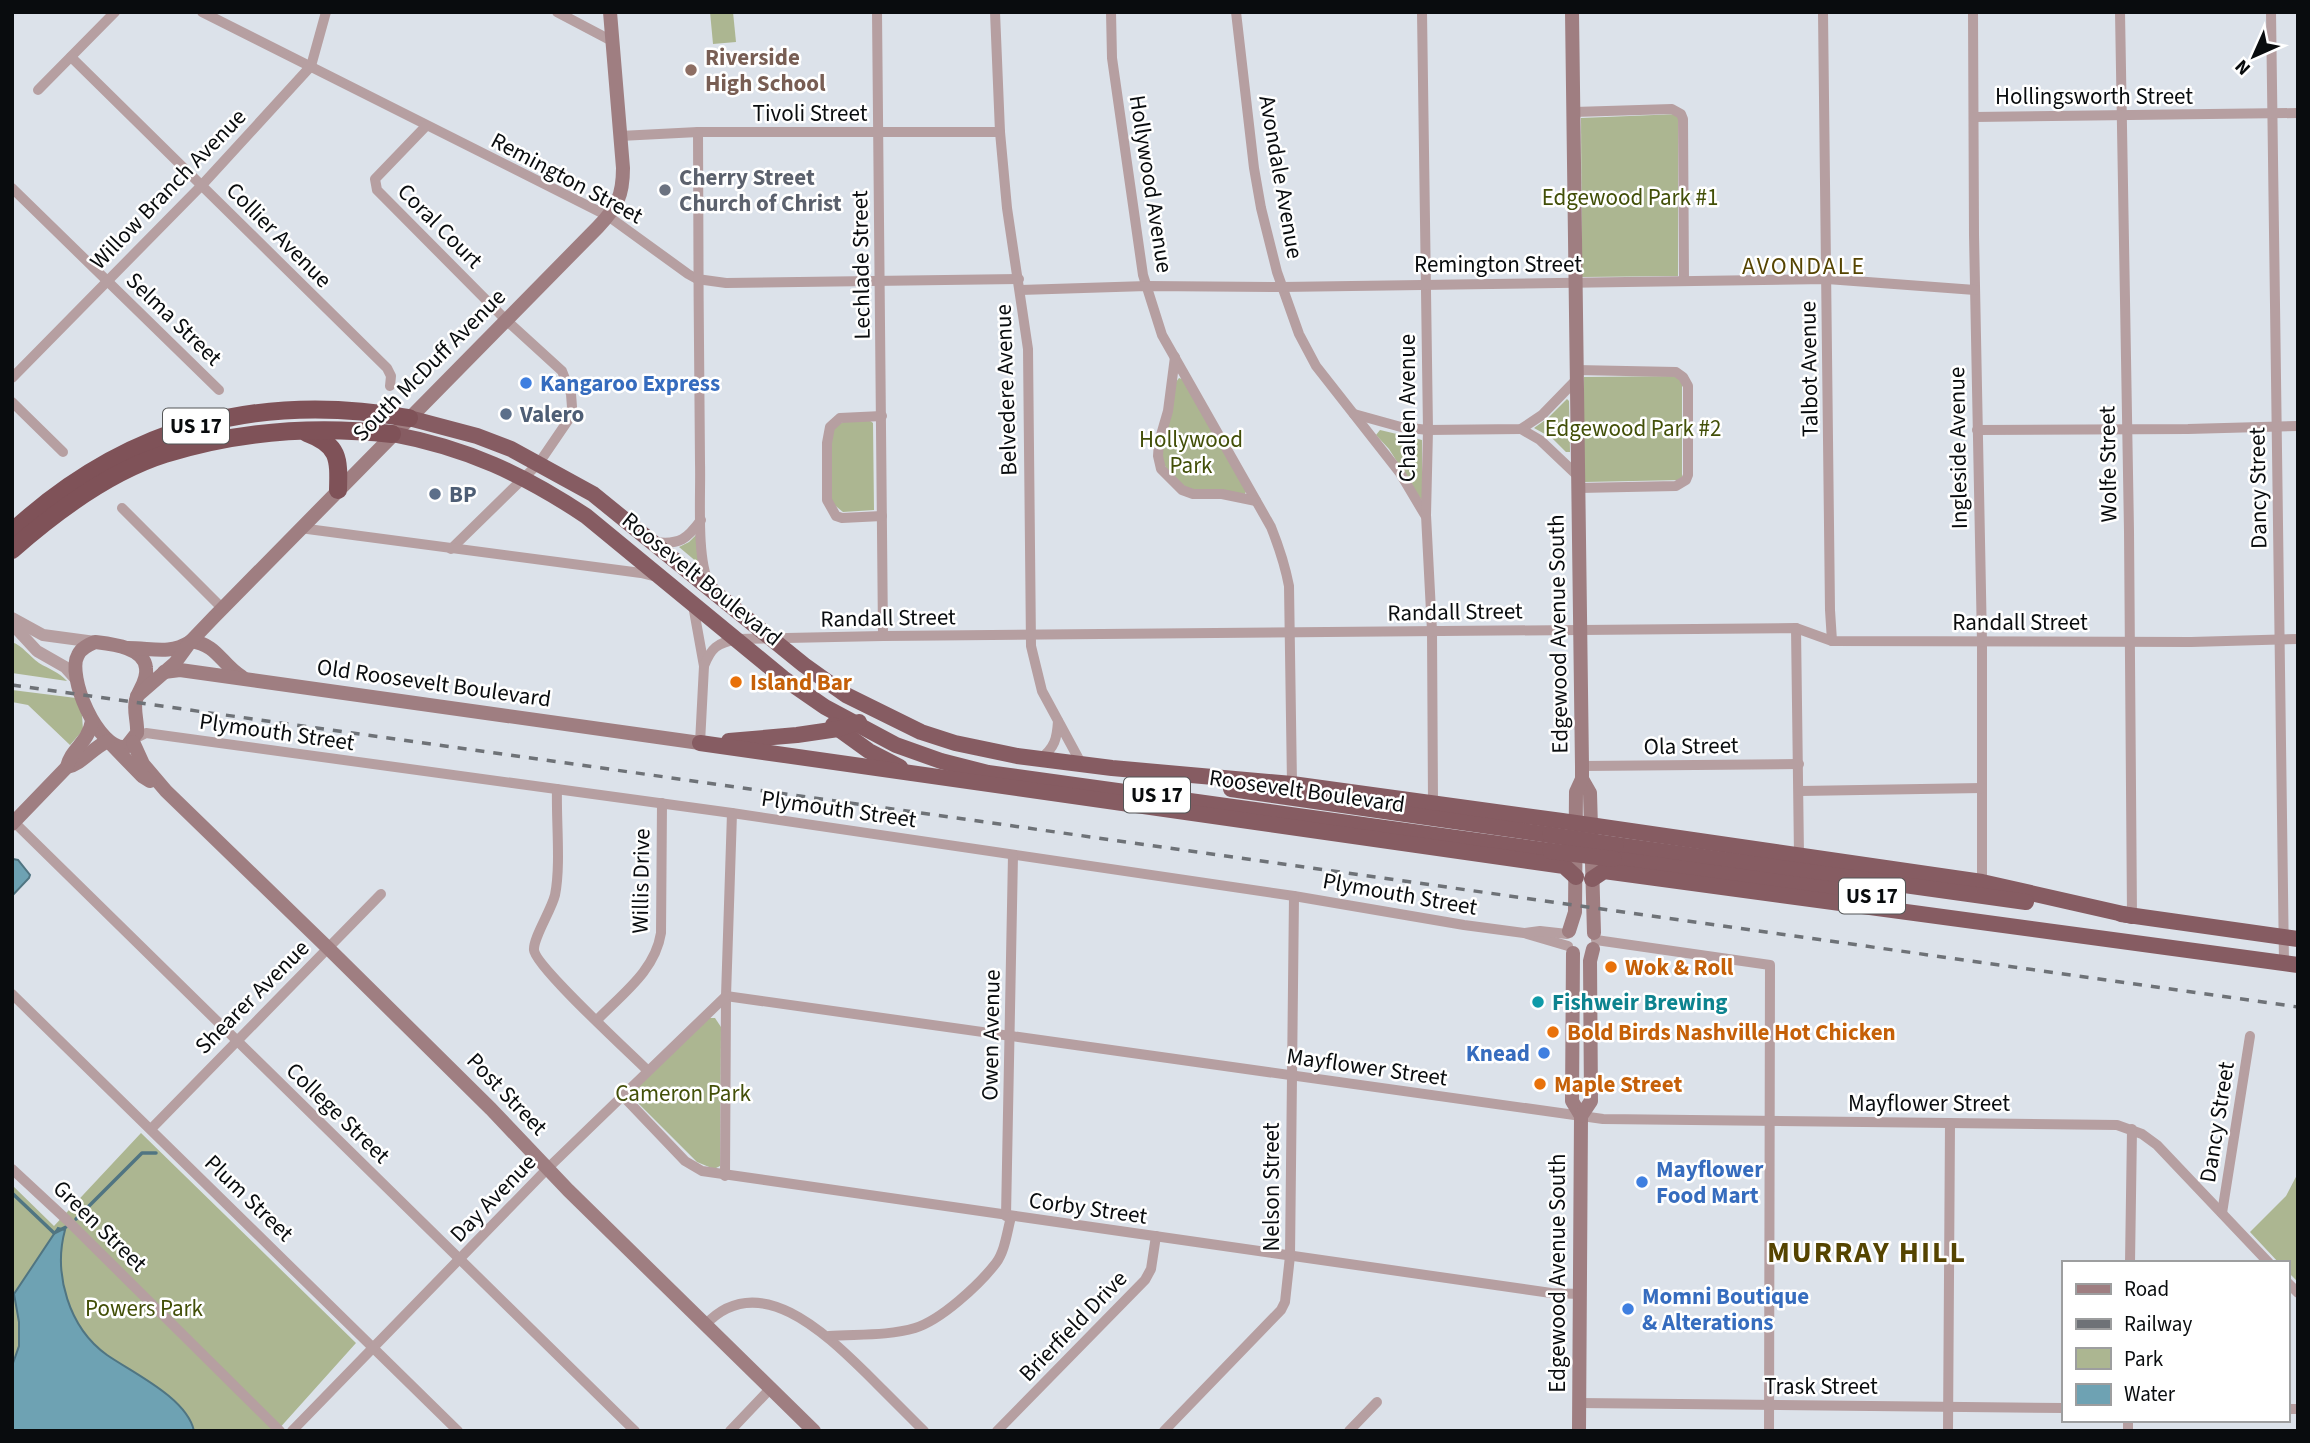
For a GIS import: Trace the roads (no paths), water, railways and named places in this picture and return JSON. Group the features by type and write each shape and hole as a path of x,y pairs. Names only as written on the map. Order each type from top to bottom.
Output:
{"highway":[{"name":"Roosevelt Boulevard","path":"12,532 47,500 111,458 135,446 206,423 273,410 318,408 369,411 409,418 477,436 539,463 593,494 804,665 846,695 907,726 946,740 1040,759 1112,768"},
{"name":"Roosevelt Boulevard","path":"12,550 64,507 163,454 257,434 300,430 358,430 392,435 464,453 525,477 586,516 845,726 918,753 988,773 1550,843"},
{"path":"300,430 324,440 332,448 339,468 338,490"},
{"path":"700,743 765,740 863,721 907,726"},
{"path":"845,726 888,762 919,774"},
{"path":"700,743 1564,866 1584,878 1604,872 2130,941"},
{"path":"1112,768 1292,784 1800,855 1982,882 2132,916"},
{"name":"US 17","path":"1112,768 1550,843 2291,938"},
{"name":"US 17","path":"1615,852 2130,941 2291,964"}],"main road":[{"name":"South McDuff Avenue","path":"138,696 184,654 191,641 222,608 608,216 621,195 623,185 610,12"},
{"path":"1572,12 1576,375"},
{"name":"Edgewood Avenue South","path":"1576,375 1582,772 1590,793 1583,824 1584,878 1594,941 1590,961 1591,1101 1581,1116"},
{"path":"123,648 164,652 178,649 191,641 206,643 227,666 247,680"},
{"path":"67,767 76,765 91,750 110,743 123,748 137,734 135,702 147,669 135,652 95,642 84,647 78,654 74,677"},
{"name":"Old Roosevelt Boulevard","path":"163,673 180,670 700,743"},
{"name":"Post Street","path":"74,677 92,721 142,776 166,791"},
{"path":"13,823 67,767 69,758 90,734 92,721"},
{"name":"Post Street","path":"137,734 143,764 166,791 328,948 491,1109 547,1169 814,1431"},
{"name":"Edgewood Avenue South","path":"1579,1431 1581,1116 1572,1101 1569,941 1584,878"},
{"path":"1574,927 1580,927 1588,928 1594,941 1581,955 1569,941 1574,927"}],"street":[{"path":"38,90 115,12"},
{"name":"Remington Street","path":"202,12 608,216 697,279 726,283 881,281 1282,287 1827,279 1975,289"},
{"name":"Willow Branch Avenue","path":"12,378 202,185 311,66 326,12"},
{"path":"557,12 612,41"},
{"name":"Lechlade Street","path":"877,12 883,636"},
{"name":"Belvedere Avenue","path":"995,12 1000,132 1007,208 1028,349 1030,636 1035,669 1042,691 1082,765"},
{"name":"Hollywood Avenue","path":"1111,12 1111,58 1143,275 1163,335 1256,501 1281,551 1286,571 1289,586 1292,784"},
{"name":"Avondale Avenue","path":"1236,12 1261,208 1282,287 1299,334 1316,366 1401,473 1417,504 1426,515"},
{"name":"Challen Avenue","path":"1422,12 1428,430 1426,515 1432,631 1433,803"},
{"name":"Talbot Avenue","path":"1823,12 1832,641"},
{"name":"Ingleside Avenue","path":"1973,12 1982,642 1982,882"},
{"name":"Wolfe Street","path":"2120,12 2132,916"},
{"name":"Dancy Street","path":"2271,12 2280,639 2291,964"},
{"name":"Collier Avenue","path":"71,57 387,368 391,376 390,386"},
{"path":"1574,112 1672,109 1681,114 1684,281"},
{"name":"Hollingsworth Street","path":"1974,117 2298,113"},
{"name":"Coral Court","path":"426,126 375,179 377,190 506,320"},
{"path":"698,132 697,279 701,520 705,575 713,590"},
{"name":"Tivoli Street","path":"620,136 698,132 1000,132"},
{"name":"Selma Street","path":"12,188 219,390"},
{"path":"451,549 539,463 569,419 572,407 571,394 562,371 506,320"},
{"path":"1175,357 1168,411 1158,442 1161,468 1182,490 1193,494 1222,494 1256,501"},
{"path":"1354,414 1401,428 1521,429 1540,440 1579,482 1676,486 1688,475 1688,386 1676,372 1576,375 1542,415 1521,429"},
{"path":"12,402 63,452"},
{"path":"882,416 840,418 830,427 827,443 827,500 834,513 842,518 882,516"},
{"path":"1977,430 2298,426"},
{"path":"122,508 222,608"},
{"path":"654,542 680,541 690,536 701,520"},
{"path":"300,528 641,573 664,579"},
{"path":"693,603 704,666 700,743"},
{"path":"12,618 39,634 95,642"},
{"path":"12,624 18,637 37,652 65,667 74,677"},
{"path":"1796,628 1800,855"},
{"name":"Randall Street","path":"737,639 1796,628 1832,641 2129,642 2298,639"},
{"path":"704,666 710,650 720,642 737,639"},
{"path":"1040,759 1054,745 1058,720"},
{"name":"Plymouth Street","path":"137,734 732,813 1294,896 1464,925 1524,933 1540,931 1569,941"},
{"name":"Ola Street","path":"1582,772 1799,764"},
{"path":"1800,791 1982,788"},
{"path":"557,789 556,887 551,910 534,942 534,950 542,964 647,1070"},
{"name":"Willis Drive","path":"597,1020 647,969 657,951 661,933 662,803"},
{"path":"725,1176 726,996 732,813"},
{"name":"College Street","path":"13,823 635,1431"},
{"name":"Owen Avenue","path":"829,1336 899,1331 916,1328 935,1319 996,1263 1002,1250 1008,1217 1013,855"},
{"name":"Shearer Avenue","path":"151,1129 382,894"},
{"name":"Nelson Street","path":"1164,1431 1281,1310 1285,1302 1290,1256 1294,896"},
{"path":"1594,941 1770,965 1769,1431"},
{"name":"Plum Street","path":"12,994 458,1431"},
{"name":"Mayflower Street","path":"726,996 1603,1119 2113,1124 2132,1129"},
{"name":"Day Avenue","path":"292,1431 547,1169 726,996"},
{"name":"Dancy Street","path":"2222,1213 2250,1036"},
{"name":"Corby Street","path":"622,1095 685,1161 702,1171 725,1176 1551,1293 1580,1294"},
{"path":"1948,1431 1950,1123"},
{"path":"2132,1129 2157,1145 2267,1261"},
{"path":"2130,1261 2132,1129"},
{"name":"Green Street","path":"12,1169 280,1431"},
{"name":"Brierfield Drive","path":"996,1431 1145,1279 1151,1269 1156,1236"},
{"path":"705,1325 722,1309 739,1302 786,1310 829,1336 924,1431"},
{"path":"730,1431 771,1389"},
{"path":"1349,1431 1377,1402"},
{"name":"Trask Street","path":"1579,1403 2062,1408"}],"water":[{"path":"13,859 18,860 30,875 12,896"},
{"path":"58,1228 65,1230 61,1264 67,1299 83,1330 107,1355 170,1397 189,1419 194,1431 12,1431 12,1366 19,1346 19,1322 14,1294"}],"waterway":[{"path":"76,1219 142,1153 156,1153"},
{"path":"12,1193 54,1233 66,1227"}],"railway":[{"path":"12,685 2298,1007"}],"place":[{"name":"Riverside High School","path":"691,70"},
{"name":"Cherry Street Church of Christ","path":"665,190"},
{"name":"Kangaroo Express","path":"526,383"},
{"name":"Valero","path":"506,414"},
{"name":"BP","path":"435,494"},
{"name":"Island Bar","path":"736,682"},
{"name":"Wok & Roll","path":"1611,967"},
{"name":"Fishweir Brewing","path":"1538,1002"},
{"name":"Bold Birds Nashville Hot Chicken","path":"1553,1032"},
{"name":"Knead","path":"1544,1053"},
{"name":"Maple Street","path":"1540,1084"},
{"name":"Mayflower Food Mart","path":"1642,1182"},
{"name":"Momni Boutique & Alterations","path":"1628,1309"}],"district":[{"name":"AVONDALE","path":"1804,266"},
{"name":"MURRAY HILL","path":"1867,1252"}],"park label":[{"name":"Edgewood Park #1","path":"1630,197"},
{"name":"Edgewood Park #2","path":"1633,428"},
{"name":"Hollywood Park","path":"1191,452"},
{"name":"Cameron Park","path":"683,1093"},
{"name":"Powers Park","path":"144,1308"}]}
